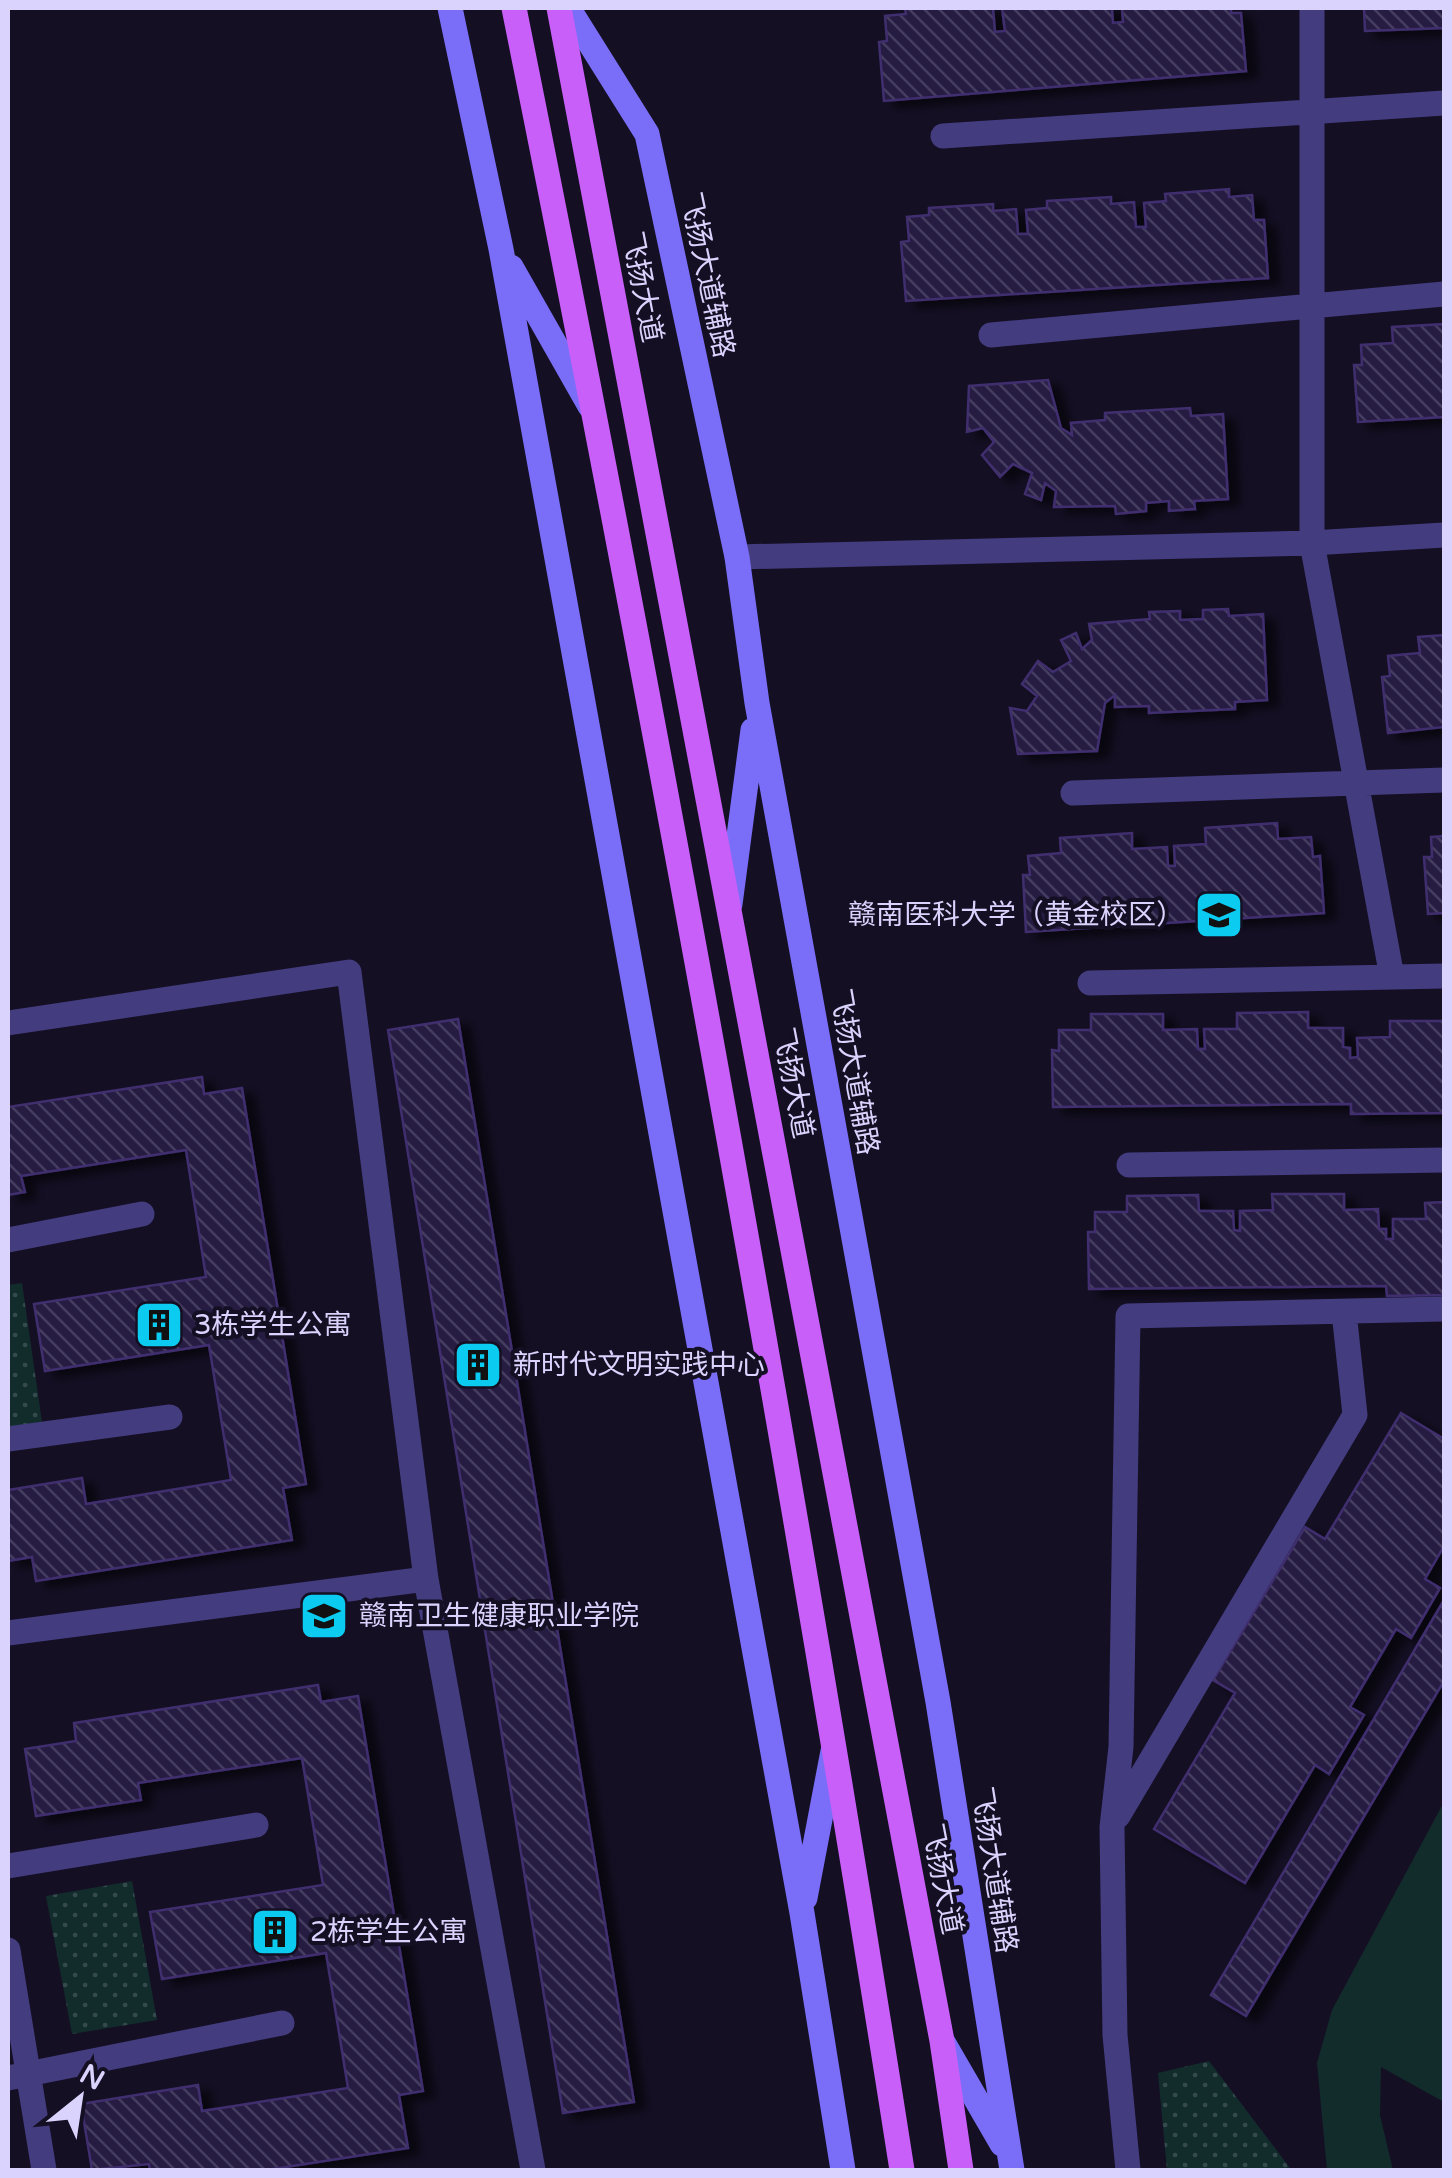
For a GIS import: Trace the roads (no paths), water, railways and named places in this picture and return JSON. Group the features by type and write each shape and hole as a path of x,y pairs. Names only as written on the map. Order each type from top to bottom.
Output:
{"main road":[{"path":"514,8 596,417 835,1741 902,2170"},
{"name":"飞扬大道","path":"558,8 942,2041 960,2170"}],"street":[{"path":"450,8 501,249 802,1913 844,2170"},
{"name":"飞扬大道辅路","path":"568,8 646,134 737,557 757,703 938,1702 1010,2164"},
{"path":"1312,8 1312,543 1392,977"},
{"path":"943,136 1444,103"},
{"path":"501,249 596,417"},
{"path":"990,335 1444,294"},
{"path":"737,557 1312,543 1444,535"},
{"path":"730,908 757,703"},
{"path":"1073,793 1444,780"},
{"path":"8,1023 349,972 426,1579 533,2170"},
{"path":"1090,982 1444,976"},
{"path":"1129,1166 1444,1160"},
{"path":"8,1240 142,1214"},
{"path":"1128,2170 1115,2035 1112,1827 1120,1747 1128,1316 1444,1309"},
{"path":"1112,1827 1354,1414 1344,1312"},
{"path":"8,1440 170,1416"},
{"path":"8,1633 426,1579"},
{"path":"802,1913 835,1741"},
{"path":"8,1866 256,1825"},
{"path":"8,1950 18,2076 44,2170"},
{"path":"18,2076 282,2024"},
{"path":"942,2041 1010,2164"}],"place":[{"name":"赣南医科大学（黄金校区）","path":"1219,915"},
{"name":"3栋学生公寓","path":"159,1325"},
{"name":"新时代文明实践中心","path":"478,1365"},
{"name":"赣南卫生健康职业学院","path":"324,1616"},
{"name":"2栋学生公寓","path":"275,1932"}]}
